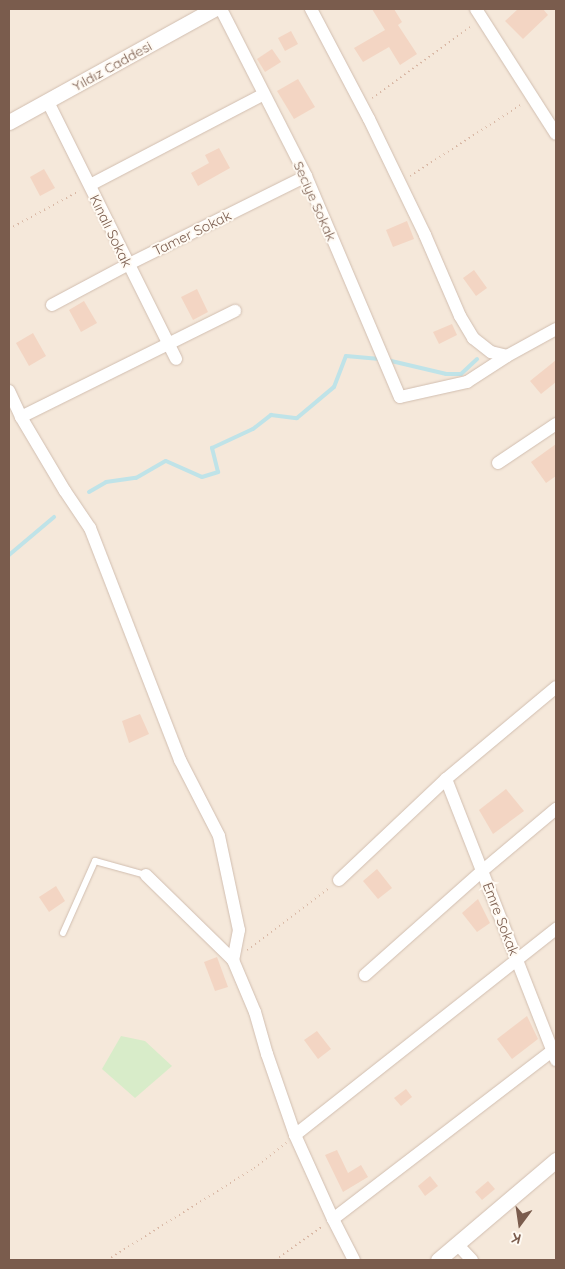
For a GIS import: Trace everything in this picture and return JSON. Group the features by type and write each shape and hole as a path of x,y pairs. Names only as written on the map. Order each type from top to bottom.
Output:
{"street":[{"name":"Yıldız Caddesi","path":"9,122 214,9"},
{"name":"Seciye Sokak","path":"221,9 306,176 400,397 467,382 507,356"},
{"path":"311,9 362,105 425,234 460,316 473,338 491,352 507,356 556,330"},
{"path":"479,14 556,134"},
{"path":"90,185 264,94"},
{"name":"Kınalı Sokak","path":"48,102 127,264 176,359"},
{"name":"Tamer Sokak","path":"52,305 127,264 306,176"},
{"path":"21,417 235,311"},
{"path":"9,391 21,417 65,491 90,528 180,760 219,836 239,930 233,960"},
{"path":"498,463 556,424"},
{"path":"339,880 446,779 556,687"},
{"name":"Emre Sokak","path":"446,779 555,1053"},
{"path":"365,975 482,871 556,810"},
{"path":"146,875 233,960 255,1012 267,1054 295,1135 354,1260"},
{"path":"295,1135 556,929"},
{"path":"333,1219 555,1053"},
{"path":"438,1260 556,1160"},
{"path":"457,1244 472,1260"}],"lane":[{"path":"63,933 95,861 146,875"}],"path":[{"path":"362,105 479,14"},
{"path":"410,176 532,98"},
{"path":"9,229 90,185"},
{"path":"233,960 339,880"},
{"path":"107,1260 254,1168 295,1135"},
{"path":"275,1260 333,1219"}],"shaded area":[{"path":"9,9 556,9 556,1260 9,1260"}],"green space":[{"path":"121,1036 145,1041 172,1066 135,1098 102,1069"}],"building":[{"path":"372,9 394,9 402,22 398,25 417,54 400,65 389,47 363,62 354,48 385,30"},
{"path":"518,9 543,9 548,15 523,39 505,21"},
{"path":"291,31 298,44 285,51 278,38"},
{"path":"272,49 281,62 265,72 257,59"},
{"path":"298,79 315,107 294,119 277,91"},
{"path":"219,148 230,168 198,186 191,173 209,163 205,155"},
{"path":"44,169 55,188 40,196 30,177"},
{"path":"407,221 414,239 393,247 386,230"},
{"path":"474,270 487,288 476,296 463,278"},
{"path":"197,289 208,312 193,320 181,297"},
{"path":"84,301 97,323 81,332 69,310"},
{"path":"452,324 457,335 439,344 433,332"},
{"path":"33,333 46,356 29,366 16,343"},
{"path":"556,360 556,382 541,394 530,381"},
{"path":"556,444 556,476 546,483 531,462"},
{"path":"140,714 149,734 129,743 122,721"},
{"path":"506,789 524,811 493,834 479,810"},
{"path":"377,869 392,888 378,899 363,881"},
{"path":"56,886 65,901 49,912 39,897"},
{"path":"478,899 490,923 477,932 462,913"},
{"path":"217,957 228,987 215,991 204,962"},
{"path":"527,1016 538,1039 512,1059 497,1039"},
{"path":"317,1031 331,1049 318,1059 304,1040"},
{"path":"406,1089 412,1097 401,1106 394,1098"},
{"path":"337,1150 348,1173 361,1165 368,1177 343,1192 325,1155"},
{"path":"430,1176 438,1186 425,1196 418,1186"},
{"path":"488,1181 495,1189 482,1200 475,1192"}],"waterway":[{"path":"89,492 106,482 136,478 166,461 202,477 218,472 212,448 253,429 271,415 297,418 334,387 346,356 380,359"},
{"path":"387,360 446,374 461,374 477,359"},
{"path":"9,555 54,517"}]}
